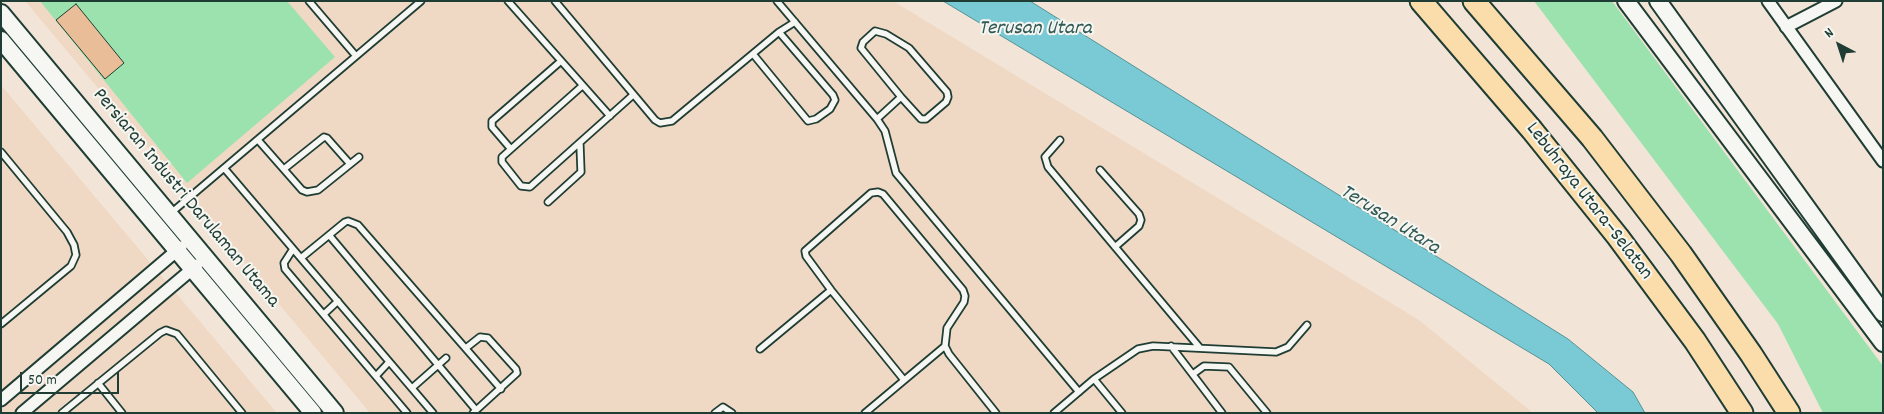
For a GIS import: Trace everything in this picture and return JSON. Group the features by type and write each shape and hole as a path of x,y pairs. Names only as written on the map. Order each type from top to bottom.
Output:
{"highway":[{"name":"Lebuhraya Utara–Selatan","path":"1421,1 1532,130 1623,244 1689,333 1742,413"},
{"name":"Lebuhraya Utara–Selatan","path":"1474,1 1592,138 1681,254 1751,354 1789,413"}],"street":[{"path":"1626,1 1883,343"},
{"path":"1658,1 1883,313"},
{"path":"1768,1 1883,161"},
{"path":"1786,28 1836,1"},
{"name":"Persiaran Industri Darulaman Utama","path":"1,13 335,413"},
{"name":"Persiaran Industri Darulaman Utama","path":"1,40 314,413"},
{"path":"1,400 190,240"},
{"path":"22,413 206,258"}],"lane":[{"path":"309,1 356,56"},
{"path":"156,225 421,1"},
{"path":"508,1 610,116"},
{"path":"555,1 655,120 665,123 672,121 779,32 795,22"},
{"path":"778,1 877,118 885,131 896,173 1079,392"},
{"path":"875,31 886,34 910,48 947,92 948,97 946,102 926,119 920,119 901,96 861,48 862,42 875,31"},
{"path":"753,54 808,120 813,121 830,110 835,100 833,95 779,32"},
{"path":"510,148 492,127 492,121 561,62"},
{"path":"582,86 502,157 502,162 521,186 525,188 530,187 580,145 633,95"},
{"path":"877,118 901,96"},
{"path":"284,169 324,137 350,164"},
{"path":"258,140 302,190 312,193 359,157"},
{"path":"1060,140 1045,157 1048,167 1200,348"},
{"path":"548,202 581,172 580,145"},
{"path":"1,152 66,232 74,246 76,255 72,266 1,324"},
{"path":"224,168 433,413"},
{"path":"1100,170 1139,214 1139,226 1116,247"},
{"path":"904,380 831,290 806,256 805,251 871,193 878,192 883,194 966,296 948,328 945,346 949,354 996,413"},
{"path":"301,258 348,221 358,225 500,389"},
{"path":"329,235 474,411 516,376 516,369 488,338 480,337 466,348"},
{"path":"293,249 284,263 285,269 407,413"},
{"path":"760,349 831,290"},
{"path":"324,314 338,301"},
{"path":"1054,413 1094,379 1138,349 1171,346 1248,351 1284,351 1307,325"},
{"path":"62,413 160,333 173,331 242,413"},
{"path":"866,413 945,346"},
{"path":"1171,346 1222,413"},
{"path":"412,388 446,358"},
{"path":"376,376 390,362"},
{"path":"1193,374 1204,366 1229,367 1267,413"},
{"path":"1094,379 1122,413"},
{"path":"98,383 122,413"},
{"path":"715,413 723,407 732,413"}],"shaded area":[{"path":"25,1 893,1 1419,320 1533,413 370,413"},
{"path":"1,85 277,413 1,413"}],"green space":[{"path":"40,1 287,1 335,57 187,183"},
{"path":"1534,1 1612,1 1883,366 1883,413 1823,413 1778,324"}],"water":[{"name":"Terusan Utara","path":"943,1 1030,1 1568,339 1633,392 1645,413 1598,413 1549,364"}],"building":[{"path":"76,4 124,63 105,79 56,20"}]}
